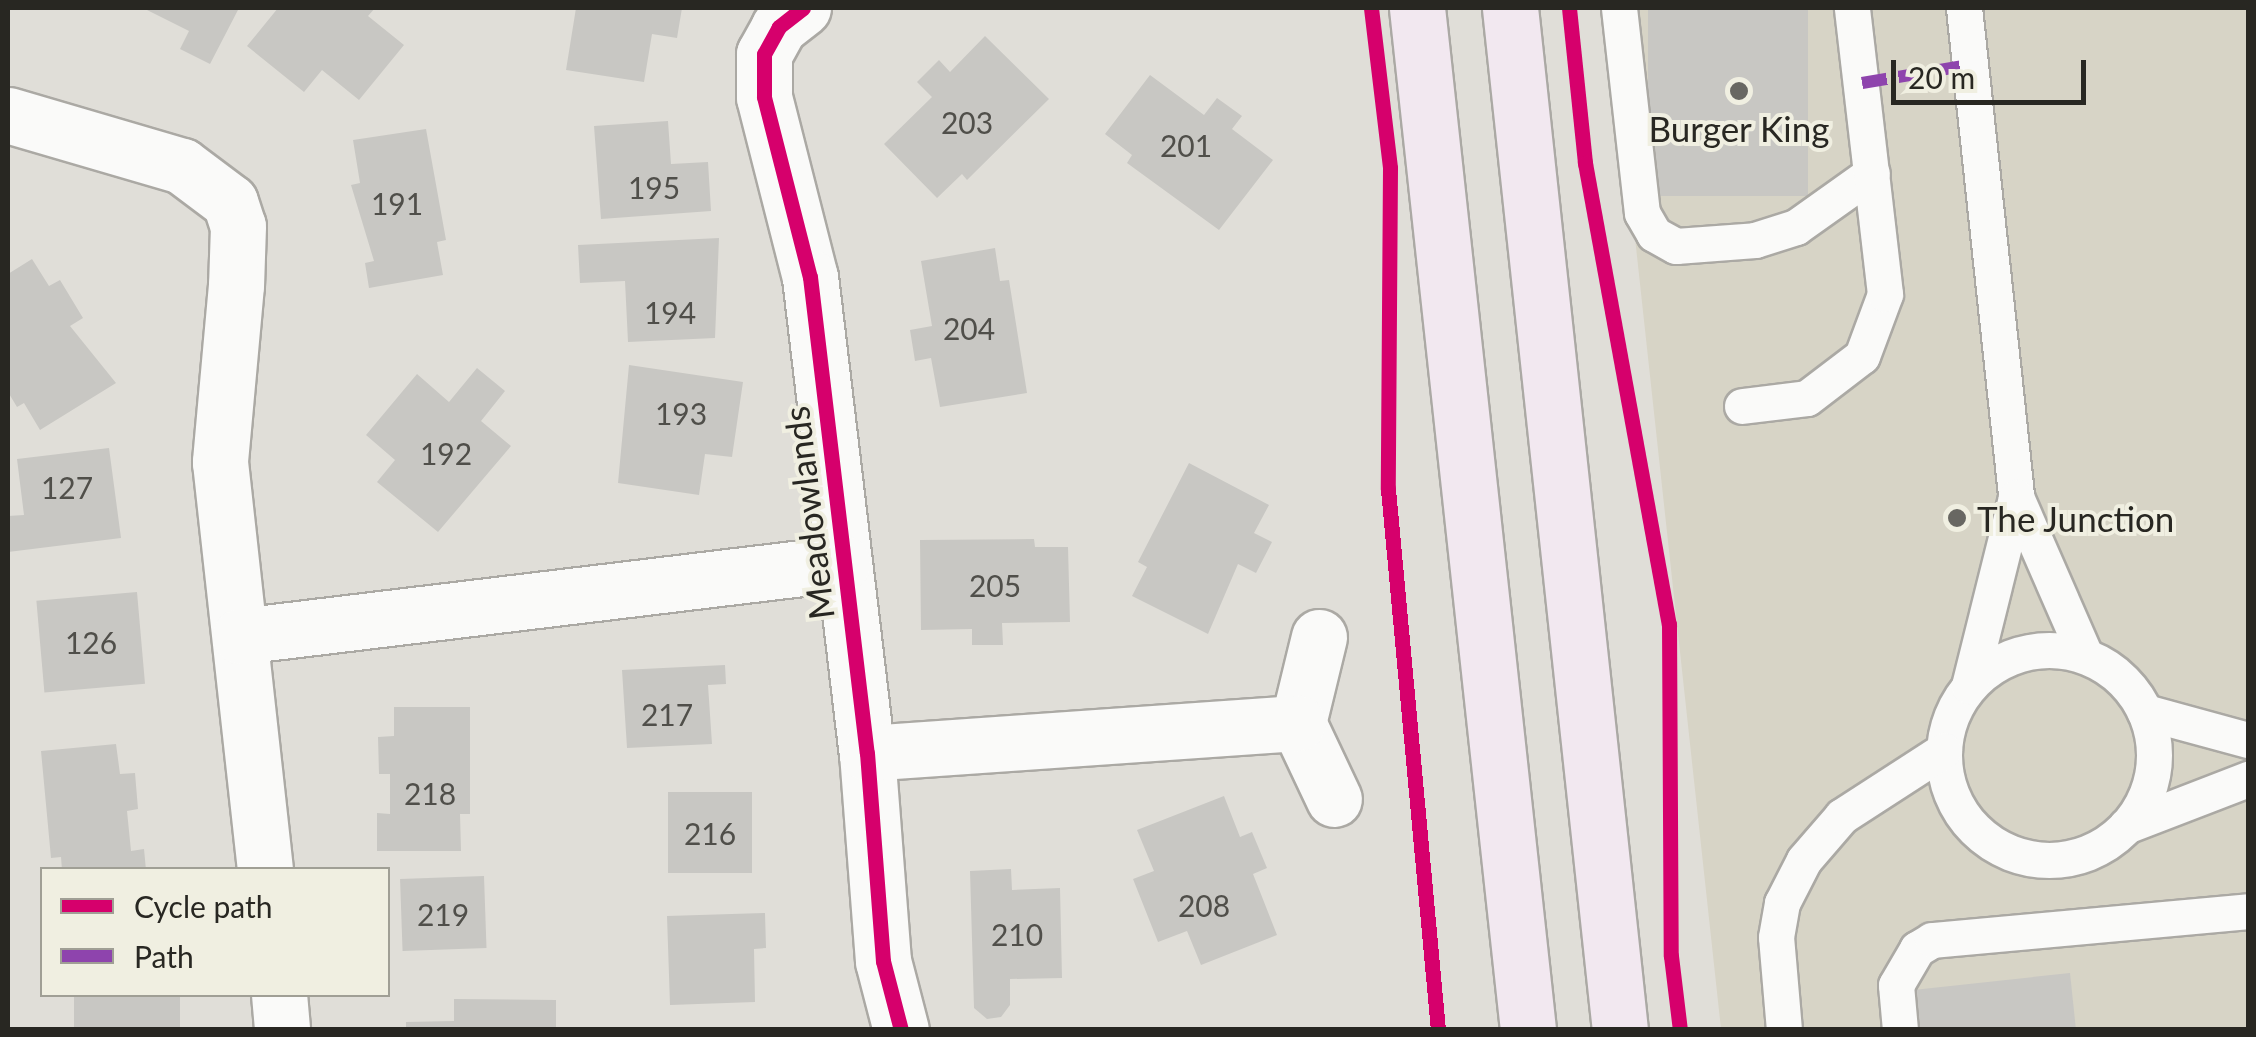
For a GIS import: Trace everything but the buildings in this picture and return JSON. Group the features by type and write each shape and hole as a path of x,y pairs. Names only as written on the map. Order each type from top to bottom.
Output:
{"highway":[{"path":"1417,8 1528,1030"},
{"path":"1510,8 1620,1030"}],"street":[{"name":"Meadowlands","path":"802,8 770,40 761,72 810,277 867,753 883,961 901,1030"},
{"path":"8,115 182,166 230,202 238,226 236,285 220,462 265,867"},
{"name":"Meadowlands","path":"240,636 844,562"},
{"path":"1320,638 1298,723 1334,799"},
{"path":"867,753 1298,723"},
{"path":"279,997 282,1030"}],"lane":[{"path":"1619,8 1642,214 1654,234 1676,246 1756,240 1796,227 1872,172"},
{"path":"1742,406 1807,398 1862,356 1885,294 1852,8"},
{"path":"1964,8 2016,497 2084,655"},
{"path":"1969,686 1996,663 2029,652 2084,655 2130,687 2145,712 2154,770 2144,801 2126,826 2102,846 2072,857 2040,860 2009,852 1960,812 1944,750 1951,716 1969,686 2016,497"},
{"path":"2145,712 2248,740"},
{"path":"1784,1030 1776,937 1782,902 1804,860 1842,816 1944,750"},
{"path":"2126,826 2248,779"},
{"path":"1900,1030 1896,985 1917,949 1932,940 2248,912"}],"shaded area":[{"name":"The Junction","path":"1610,8 2248,8 2248,1029 1721,1029"}],"marked path":[{"path":"1862,83 1970,65"}],"cycle path":[{"path":"803,8 779,27 764,54 764,97 810,277 867,753 883,961 901,1030"},
{"path":"1371,8 1390,168 1388,489 1438,1030"},
{"path":"1569,8 1585,163 1669,624 1671,956 1680,1030"}],"place":[{"name":"Burger King","path":"1739,91"},
{"name":"The Junction","path":"1957,518"}]}
